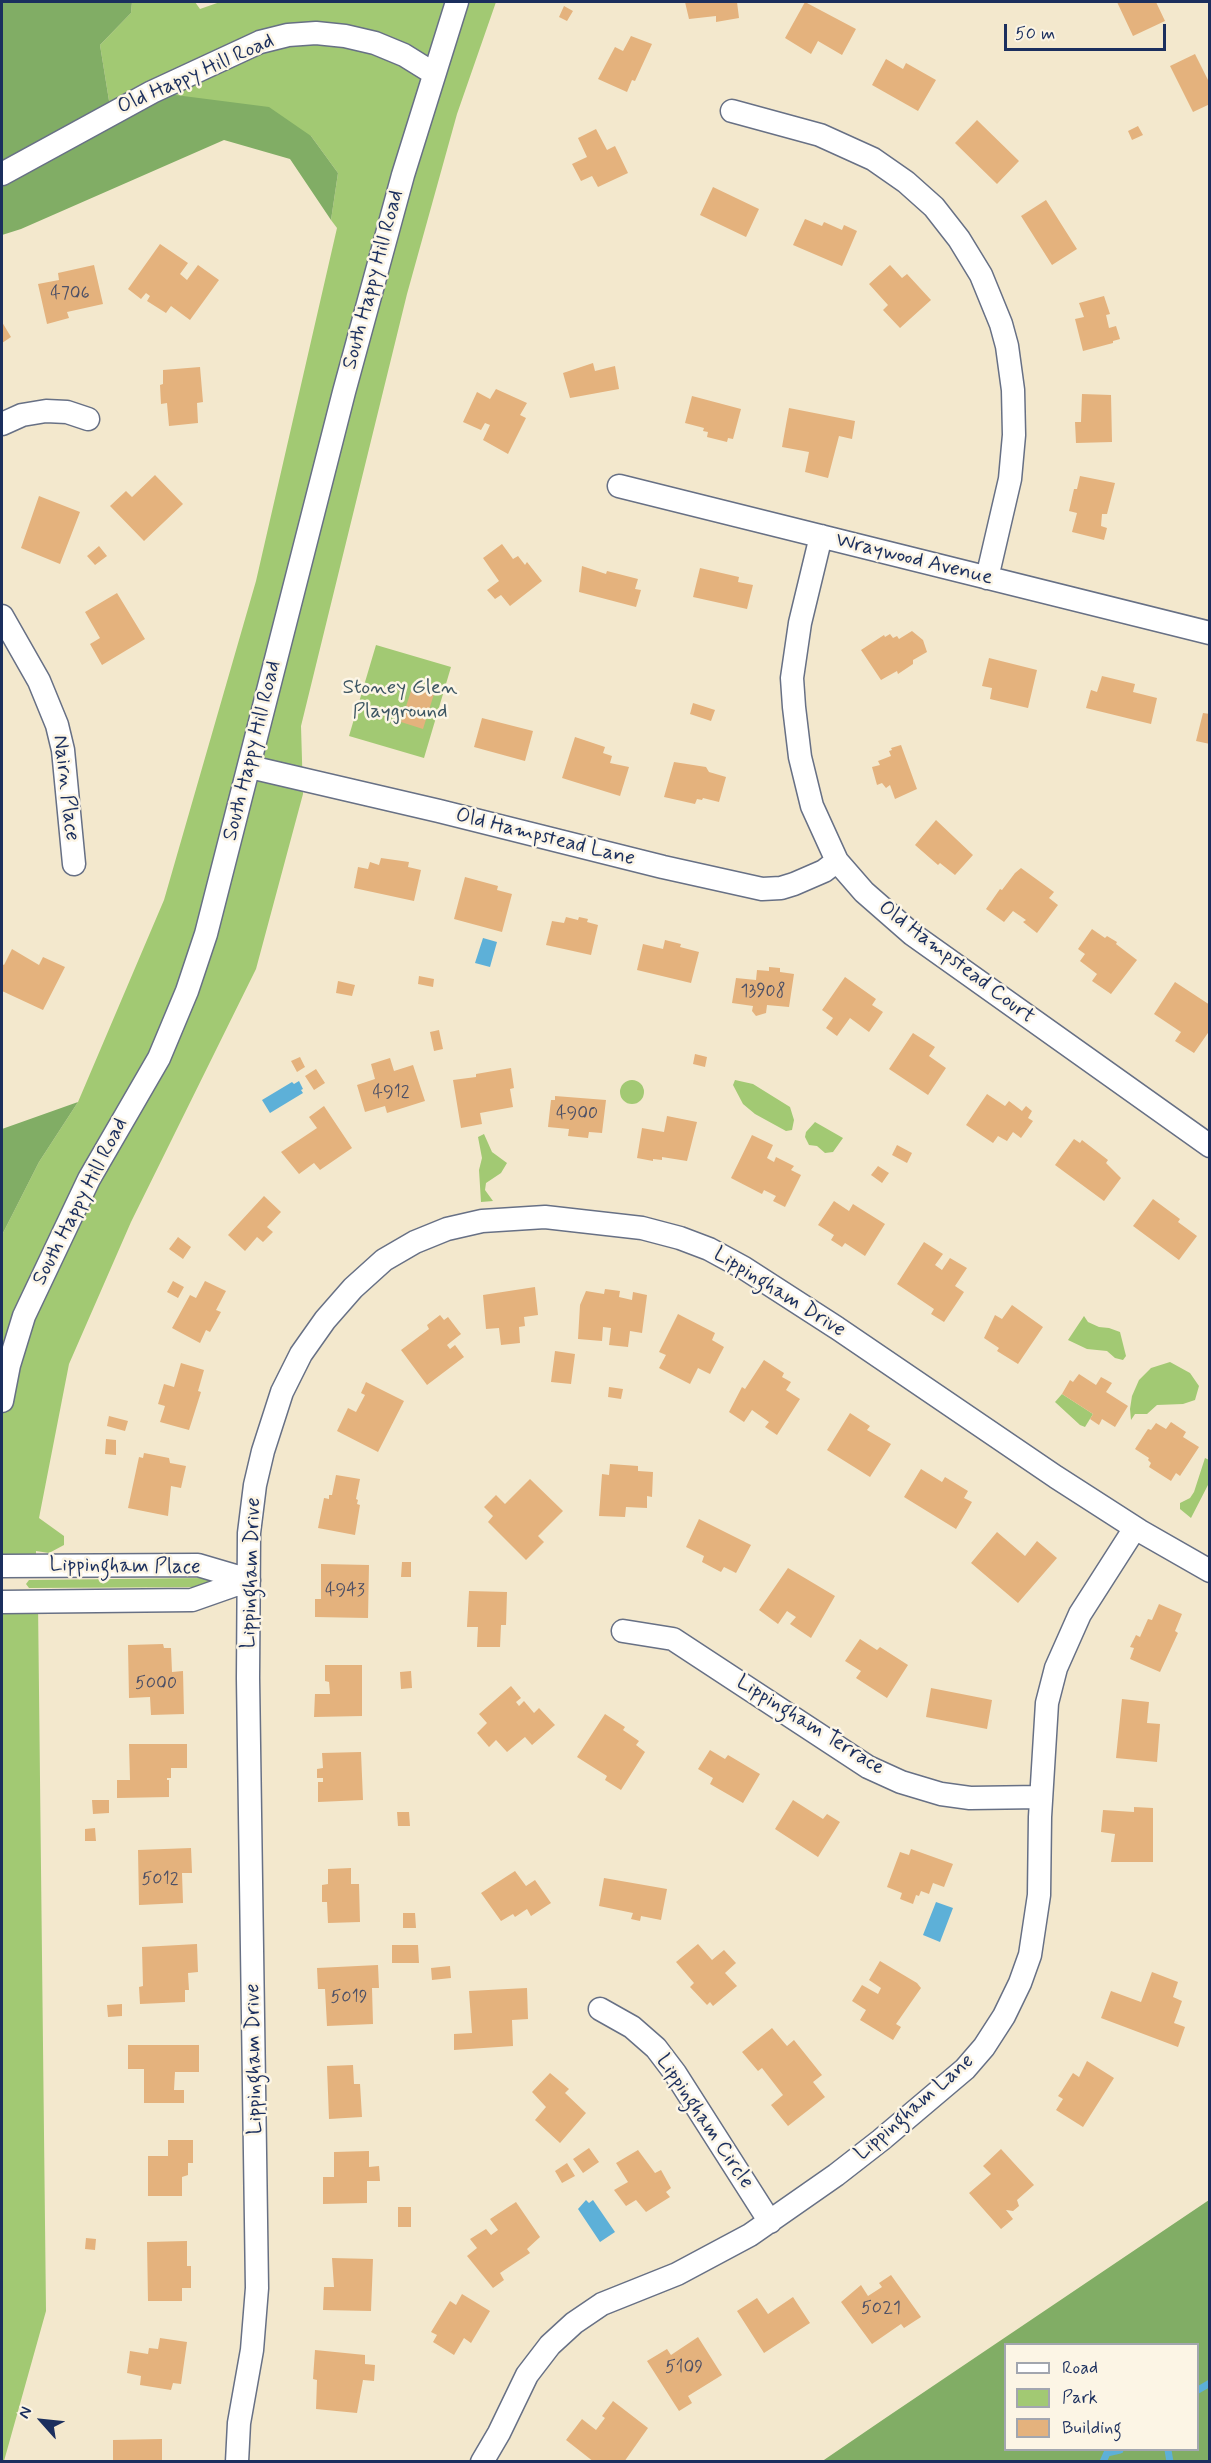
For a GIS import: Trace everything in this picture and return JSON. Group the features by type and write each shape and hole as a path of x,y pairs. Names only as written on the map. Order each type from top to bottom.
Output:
{"street":[{"name":"South Happy Hill Road","path":"2,1401 9,1365 24,1316 89,1179 159,1058 187,991 206,934 347,380 403,175 457,2"},
{"name":"Old Happy Hill Road","path":"2,174 152,92 260,42 288,35 316,33 345,36 375,43 404,55 433,73"},
{"path":"732,111 820,135 873,159 906,182 934,207 959,239 981,275 1001,324 1007,346 1013,390 1014,435 1010,479 987,578"},
{"path":"2,424 22,415 46,411 67,412 88,419"},
{"name":"Wraywood Avenue","path":"619,486 1209,633"},
{"name":"Old Hampstead Court","path":"821,536 800,623 792,678 800,757 812,806 837,861 864,892 912,934 1209,1146"},
{"name":"Nairn Place","path":"2,616 39,681 57,725 63,750 74,864"},
{"name":"Old Hampstead Lane","path":"250,767 762,889 781,888 794,884 824,871 837,861"},
{"name":"Lippingham Drive","path":"237,2462 239,2423 252,2350 257,2288 249,1533 255,1485 266,1437 282,1392 301,1354 325,1320 353,1288 384,1260 415,1242 447,1229 467,1224 521,1217 545,1217 642,1228 680,1238 744,1268 1136,1528 1209,1571"},
{"name":"Lippingham Lane","path":"482,2462 527,2375 550,2345 574,2323 602,2304 677,2274 723,2251 770,2222 881,2140 964,2069 984,2047 1004,2016 1030,1955 1039,1895 1041,1797 1047,1703 1056,1668 1080,1614 1136,1528"},
{"name":"Lippingham Place","path":"2,1566 198,1565 249,1580"},
{"name":"Lippingham Place","path":"2,1602 192,1600 249,1580"},
{"name":"Lippingham Terrace","path":"623,1632 673,1639 868,1767 901,1782 941,1794 970,1798 1041,1797"},
{"name":"Lippingham Circle","path":"600,2009 632,2027 656,2048 675,2073 770,2222"}],"green space":[{"path":"2,2 132,2 131,13 100,45 111,113 152,92 269,107 311,136 338,173 331,220 290,159 224,140 21,229 2,235"},
{"path":"132,2 195,2 200,9 220,2 496,2 457,114 407,294 301,726 303,794 256,969 131,1222 69,1364 39,1518 64,1536 64,1545 49,1553 36,1551 36,1565 2,1566 2,1235 39,1162 78,1102 164,900 256,581 337,228 331,220 338,173 311,136 111,113 100,45 131,13"},
{"name":"Stoney Glen Playground","path":"376,645 451,667 424,758 349,736"},
{"path":"632,1080 640,1084 644,1092 640,1100 632,1104 624,1100 620,1092 624,1084"},
{"path":"735,1080 753,1084 790,1107 794,1120 792,1130 786,1131 755,1114 743,1104 733,1085"},
{"path":"78,1102 39,1162 2,1235 2,1129"},
{"path":"815,1122 843,1138 833,1152 825,1153 817,1146 809,1145 805,1137 806,1132"},
{"path":"484,1134 492,1152 507,1163 501,1173 486,1183 485,1190 493,1201 481,1202 479,1170 482,1158 478,1137"},
{"path":"1084,1316 1088,1322 1099,1327 1120,1332 1126,1356 1123,1360 1115,1358 1107,1351 1087,1349 1068,1340"},
{"path":"1170,1362 1190,1373 1199,1386 1195,1400 1183,1404 1157,1405 1147,1414 1135,1414 1131,1420 1132,1396 1139,1380 1151,1368"},
{"path":"1062,1394 1093,1414 1085,1427 1055,1402"},
{"path":"1205,1458 1209,1460 1209,1483 1191,1518 1180,1509 1180,1503 1190,1498 1194,1492"},
{"path":"206,1578 210,1582 206,1587 29,1588 26,1584 29,1580"},
{"path":"2,1602 38,1602 46,2311 2,2462"},
{"path":"1209,2200 1209,2461 821,2462"}],"water":[{"path":"483,938 497,942 490,967 475,963"},
{"path":"299,1081 303,1093 270,1113 262,1100 292,1082 294,1084"},
{"path":"936,1902 953,1908 940,1942 923,1935"},
{"path":"586,2200 589,2203 593,2200 615,2232 600,2242 578,2209"}],"building":[{"path":"685,2 737,2 739,18 716,22 716,16 689,19"},
{"path":"805,2 856,29 842,55 818,41 811,54 785,38"},
{"path":"1117,2 1156,2 1165,21 1133,36"},
{"path":"564,6 573,11 567,21 559,17"},
{"path":"631,36 652,44 635,81 632,80 627,92 598,79 615,47 623,51"},
{"path":"1195,54 1210,84 1210,104 1193,112 1170,66"},
{"path":"886,59 903,69 906,63 936,80 918,111 872,85"},
{"path":"977,120 1019,161 997,184 955,143"},
{"path":"1138,126 1143,135 1132,140 1128,131"},
{"path":"596,129 607,150 615,146 628,173 598,187 592,176 581,181 572,164 587,157 578,138"},
{"path":"713,187 759,209 746,237 700,215"},
{"path":"1046,200 1077,249 1052,265 1021,216"},
{"path":"805,219 822,226 824,222 842,230 844,225 857,231 842,266 793,245"},
{"path":"160,244 188,263 180,274 187,280 198,265 219,280 190,320 171,306 166,313 147,301 150,296 146,293 141,299 128,289"},
{"path":"94,265 103,304 67,312 69,318 47,324 38,284 59,280 58,273"},
{"path":"890,265 902,278 907,274 931,300 900,328 883,310 888,305 869,284"},
{"path":"1104,296 1110,314 1106,315 1109,328 1116,326 1120,339 1083,351 1075,319 1084,317 1079,303"},
{"path":"2,322 11,337 2,343"},
{"path":"593,363 595,371 615,366 619,389 570,398 563,373"},
{"path":"200,367 203,402 197,403 198,423 169,426 167,403 161,404 160,385 163,384 163,370"},
{"path":"496,389 527,403 520,415 526,418 508,454 483,440 490,425 485,423 481,430 463,422 477,392 490,399"},
{"path":"1082,394 1111,395 1112,442 1076,443 1075,422 1081,422"},
{"path":"692,396 741,409 733,439 728,438 727,442 707,437 708,432 703,431 704,428 685,423"},
{"path":"789,408 855,421 852,439 839,436 828,478 805,472 809,452 782,447"},
{"path":"155,475 183,504 144,541 110,506 126,491 132,497"},
{"path":"1080,476 1115,483 1107,514 1102,514 1101,526 1107,528 1104,540 1072,532 1077,513 1069,511 1074,489 1077,489"},
{"path":"39,496 80,512 60,564 21,548"},
{"path":"502,544 513,559 518,556 525,565 527,562 542,581 510,606 501,595 495,599 487,590 499,581 483,558"},
{"path":"99,546 107,556 95,565 87,556"},
{"path":"582,566 606,574 607,571 638,579 635,589 641,590 636,607 579,592"},
{"path":"700,568 739,577 738,582 753,585 747,609 693,597"},
{"path":"117,593 145,639 102,665 90,644 100,638 85,612"},
{"path":"912,631 923,640 927,652 913,660 913,664 898,674 897,671 881,680 861,650 884,635 885,637 890,634 893,638 897,636 899,639"},
{"path":"989,658 1037,670 1028,708 990,699 992,688 982,686"},
{"path":"1102,676 1135,684 1133,692 1157,698 1151,724 1086,708 1091,690 1097,692"},
{"path":"412,688 434,694 423,729 401,722"},
{"path":"693,703 715,710 711,721 690,714"},
{"path":"1203,713 1210,714 1210,744 1196,741"},
{"path":"482,718 533,731 525,761 474,747"},
{"path":"575,737 605,747 603,753 612,756 610,763 629,767 620,796 562,778"},
{"path":"901,745 917,789 895,799 890,785 886,788 882,783 877,785 872,767 880,765 878,761 891,756 889,751 892,750 891,748"},
{"path":"674,762 706,767 709,772 726,777 719,802 703,798 702,800 697,799 695,804 664,797"},
{"path":"936,820 973,855 955,875 940,863 938,865 915,845"},
{"path":"381,858 409,862 408,867 421,870 414,901 354,888 358,867 368,869 370,862 379,865"},
{"path":"1021,868 1054,892 1049,898 1058,905 1037,933 1023,922 1026,920 1013,911 1004,922 986,909 1000,889 1002,890"},
{"path":"465,877 498,886 497,890 512,894 502,932 454,919"},
{"path":"566,917 578,920 579,917 588,919 587,922 598,925 591,955 546,945 552,921 564,923"},
{"path":"1092,929 1105,938 1107,936 1117,942 1116,944 1137,960 1111,994 1092,981 1097,974 1080,961 1085,954 1078,949"},
{"path":"665,940 699,952 691,983 637,970 643,944 663,949"},
{"path":"12,949 39,965 43,957 65,967 43,1010 2,991 2,964 4,965"},
{"path":"769,967 780,968 780,972 794,974 789,1007 767,1005 766,1013 756,1016 752,1011 753,1006 732,1003 736,978 756,980 757,970 769,971"},
{"path":"419,976 434,979 433,987 418,984"},
{"path":"845,977 876,999 872,1005 883,1012 869,1032 850,1018 837,1036 826,1028 833,1018 822,1010"},
{"path":"338,981 355,985 352,996 336,993"},
{"path":"1175,982 1210,1005 1210,1030 1194,1053 1175,1041 1181,1032 1154,1014"},
{"path":"439,1030 443,1049 434,1051 430,1032"},
{"path":"913,1033 935,1047 929,1056 946,1068 928,1095 889,1069"},
{"path":"695,1054 707,1057 705,1067 693,1064"},
{"path":"300,1057 305,1067 297,1072 291,1061"},
{"path":"390,1058 394,1071 413,1065 425,1101 387,1113 385,1106 365,1112 357,1085 375,1079 371,1064"},
{"path":"511,1068 514,1088 510,1089 513,1107 480,1113 482,1124 461,1128 453,1080"},
{"path":"316,1069 325,1083 314,1090 305,1076"},
{"path":"987,1094 1005,1106 1009,1101 1022,1111 1026,1106 1032,1111 1028,1118 1033,1121 1021,1138 1013,1132 1007,1141 998,1136 993,1143 966,1125"},
{"path":"555,1096 606,1100 602,1133 589,1132 588,1138 568,1136 569,1129 548,1127 551,1100 555,1100"},
{"path":"324,1106 352,1148 320,1170 314,1163 299,1174 281,1152 317,1128 309,1117"},
{"path":"667,1116 697,1122 687,1161 662,1157 662,1160 653,1159 653,1161 637,1158 642,1128 664,1132"},
{"path":"752,1135 773,1145 767,1158 774,1162 776,1157 794,1166 791,1170 801,1175 785,1207 773,1201 776,1196 764,1190 762,1194 731,1178"},
{"path":"1074,1139 1080,1143 1082,1140 1108,1160 1106,1163 1121,1178 1104,1201 1055,1165"},
{"path":"897,1145 912,1153 907,1163 892,1155"},
{"path":"878,1166 889,1173 882,1183 871,1175"},
{"path":"264,1196 281,1212 267,1227 273,1232 263,1242 257,1237 245,1251 228,1235"},
{"path":"1153,1199 1180,1219 1178,1222 1197,1236 1179,1260 1133,1226"},
{"path":"834,1201 849,1211 853,1204 885,1224 865,1256 845,1243 842,1247 831,1240 834,1235 818,1225"},
{"path":"178,1237 191,1247 183,1259 169,1249"},
{"path":"924,1242 943,1254 935,1265 942,1270 950,1258 967,1268 955,1286 964,1292 944,1322 931,1314 934,1309 897,1284"},
{"path":"173,1281 184,1287 178,1298 167,1292"},
{"path":"205,1281 226,1291 216,1310 221,1312 210,1332 206,1330 200,1343 172,1328 190,1295 196,1298"},
{"path":"535,1287 538,1315 524,1317 525,1326 519,1327 520,1343 501,1345 499,1328 486,1329 483,1295"},
{"path":"605,1289 620,1291 619,1297 632,1300 633,1292 647,1295 642,1333 630,1331 628,1347 609,1345 611,1328 603,1327 602,1341 578,1339 580,1305 586,1291 604,1294"},
{"path":"1012,1305 1043,1327 1018,1364 997,1351 999,1348 984,1338 995,1315 1002,1319"},
{"path":"678,1314 715,1333 712,1340 724,1347 710,1374 698,1368 690,1384 659,1368 666,1355 659,1352"},
{"path":"440,1315 444,1320 448,1317 461,1334 447,1345 450,1349 455,1345 464,1357 427,1385 401,1350 429,1329 427,1325"},
{"path":"555,1351 575,1354 571,1384 551,1382"},
{"path":"764,1360 784,1373 782,1377 791,1382 786,1390 800,1399 777,1435 765,1427 769,1422 752,1410 744,1422 729,1412 742,1387 745,1389"},
{"path":"181,1363 204,1370 198,1391 201,1392 189,1430 160,1422 165,1406 158,1404 164,1384 174,1387"},
{"path":"1079,1374 1096,1385 1101,1377 1112,1383 1106,1392 1128,1406 1115,1427 1102,1419 1099,1425 1090,1419 1093,1414 1062,1394 1070,1380 1073,1382"},
{"path":"366,1382 404,1401 378,1452 337,1431 348,1408 356,1412 365,1395 361,1393"},
{"path":"609,1387 623,1389 621,1399 608,1397"},
{"path":"850,1413 870,1426 867,1430 891,1444 870,1477 827,1450"},
{"path":"109,1416 128,1421 125,1431 107,1426"},
{"path":"1171,1422 1186,1432 1183,1437 1199,1447 1180,1476 1176,1473 1171,1481 1149,1467 1151,1463 1149,1458 1135,1449 1148,1429 1151,1430 1156,1423 1166,1429"},
{"path":"106,1439 116,1440 116,1455 105,1454"},
{"path":"144,1453 169,1458 170,1463 186,1466 181,1488 171,1486 168,1516 128,1508 139,1457 143,1458"},
{"path":"610,1464 638,1466 638,1471 653,1472 652,1497 647,1496 647,1508 626,1507 625,1517 599,1516 602,1474 609,1475"},
{"path":"921,1469 942,1482 945,1477 968,1491 964,1498 972,1502 956,1529 904,1497"},
{"path":"336,1475 360,1479 356,1499 357,1504 360,1505 355,1535 318,1528 324,1498 329,1499 329,1495 332,1495"},
{"path":"530,1479 563,1511 538,1536 544,1542 526,1560 488,1522 493,1516 484,1507 496,1495 505,1504"},
{"path":"699,1519 751,1545 736,1573 724,1567 721,1572 719,1571 702,1562 704,1556 686,1547"},
{"path":"997,1532 1025,1556 1037,1541 1057,1558 1018,1603 971,1563"},
{"path":"402,1562 411,1562 411,1577 401,1577"},
{"path":"321,1564 369,1565 368,1618 315,1617 315,1599 321,1599"},
{"path":"788,1568 835,1596 811,1638 790,1624 796,1617 787,1611 778,1624 759,1610"},
{"path":"469,1591 507,1592 506,1625 501,1625 500,1647 477,1647 478,1627 467,1627"},
{"path":"1159,1604 1182,1614 1175,1631 1178,1633 1160,1672 1130,1659 1134,1648 1130,1647 1136,1635 1140,1637 1148,1619 1152,1620"},
{"path":"860,1639 877,1650 880,1647 908,1665 887,1698 856,1678 861,1671 845,1661"},
{"path":"163,1644 164,1648 171,1648 172,1672 183,1671 184,1714 151,1715 150,1697 129,1698 128,1645"},
{"path":"325,1665 362,1665 362,1716 314,1717 315,1694 330,1694 329,1682 325,1681"},
{"path":"411,1671 412,1688 401,1689 400,1672"},
{"path":"511,1686 521,1698 516,1702 519,1706 524,1701 534,1713 539,1708 555,1725 532,1745 525,1737 507,1752 496,1740 489,1747 477,1733 487,1723 479,1714"},
{"path":"931,1688 992,1700 987,1729 926,1717"},
{"path":"1122,1699 1149,1702 1147,1723 1160,1724 1157,1762 1116,1758"},
{"path":"605,1714 625,1727 623,1730 639,1741 636,1745 645,1752 621,1790 605,1780 607,1776 577,1757"},
{"path":"129,1744 187,1744 187,1768 171,1768 171,1778 167,1778 169,1797 117,1798 117,1780 130,1780"},
{"path":"710,1750 725,1759 728,1755 760,1774 743,1803 710,1784 713,1778 698,1769"},
{"path":"361,1752 363,1800 318,1802 318,1782 323,1782 323,1778 317,1778 317,1769 323,1768 322,1753"},
{"path":"92,1800 109,1800 109,1813 93,1814"},
{"path":"793,1800 823,1819 827,1814 840,1822 818,1857 775,1829"},
{"path":"1134,1807 1153,1808 1153,1862 1111,1862 1115,1834 1101,1832 1103,1810 1134,1812"},
{"path":"397,1812 409,1812 410,1826 398,1826"},
{"path":"95,1828 96,1841 85,1841 85,1829"},
{"path":"191,1848 192,1873 182,1873 183,1903 139,1905 138,1850"},
{"path":"911,1849 953,1864 944,1887 933,1883 929,1894 921,1891 919,1896 916,1895 913,1904 900,1899 902,1893 887,1887 900,1852 909,1855"},
{"path":"351,1868 351,1884 359,1884 360,1922 328,1923 327,1902 322,1902 322,1885 328,1884 328,1869"},
{"path":"515,1871 526,1886 535,1880 551,1903 531,1916 527,1909 515,1917 513,1914 501,1921 481,1893"},
{"path":"604,1878 667,1889 661,1920 641,1916 640,1921 631,1919 633,1913 599,1906"},
{"path":"403,1913 415,1913 416,1928 403,1928"},
{"path":"197,1944 198,1972 188,1973 189,1990 185,1990 185,2002 140,2004 139,1987 143,1986 142,1947"},
{"path":"698,1944 712,1960 724,1950 736,1963 725,1973 737,1986 713,2006 710,2002 707,2005 690,1987 694,1983 676,1962"},
{"path":"392,1945 418,1945 419,1963 392,1963"},
{"path":"880,1961 917,1983 921,1988 896,2024 901,2027 893,2040 860,2020 866,2010 852,2001 862,1985 878,1994 881,1988 869,1980"},
{"path":"378,1965 379,1988 372,1988 373,2024 327,2026 325,1989 318,1989 317,1968"},
{"path":"450,1966 451,1978 432,1980 431,1968"},
{"path":"1152,1972 1178,1982 1173,1997 1182,2001 1174,2023 1185,2027 1178,2047 1101,2018 1111,1991 1141,2002"},
{"path":"527,1988 528,2019 512,2020 513,2046 454,2050 454,2034 472,2033 469,1991"},
{"path":"122,2004 122,2016 108,2017 107,2005"},
{"path":"772,2028 787,2046 794,2040 822,2075 813,2082 825,2097 788,2126 771,2105 783,2095 762,2068 758,2071 742,2052"},
{"path":"128,2045 199,2045 199,2072 175,2072 174,2090 184,2090 184,2103 144,2103 144,2069 128,2069"},
{"path":"1087,2061 1114,2078 1083,2127 1056,2110 1063,2099 1058,2096 1073,2073 1079,2077"},
{"path":"353,2065 354,2084 360,2084 362,2117 329,2119 327,2066"},
{"path":"550,2073 569,2089 565,2093 586,2113 560,2143 535,2120 546,2107 532,2092"},
{"path":"168,2140 193,2140 193,2163 188,2163 188,2175 182,2177 182,2196 148,2196 148,2156 168,2156"},
{"path":"589,2148 599,2162 583,2173 573,2159"},
{"path":"1001,2149 1034,2185 1017,2200 1019,2206 1013,2211 1006,2210 1013,2219 1001,2229 969,2193 991,2174 983,2166"},
{"path":"638,2150 655,2173 661,2170 671,2188 666,2192 670,2197 646,2212 636,2200 626,2206 614,2190 628,2182 616,2163"},
{"path":"369,2151 369,2167 379,2166 380,2181 367,2181 367,2203 323,2204 323,2177 334,2177 334,2152"},
{"path":"567,2163 575,2176 562,2183 555,2171"},
{"path":"516,2202 540,2237 527,2249 530,2253 500,2273 504,2280 493,2288 467,2256 477,2248 470,2239 486,2229 491,2235 498,2230 490,2219"},
{"path":"398,2207 411,2207 411,2227 398,2227"},
{"path":"86,2238 96,2239 95,2250 85,2249"},
{"path":"187,2241 187,2266 191,2266 191,2288 182,2288 182,2301 148,2301 147,2242"},
{"path":"332,2258 373,2259 371,2311 323,2310 324,2287 334,2287"},
{"path":"891,2275 921,2317 904,2328 901,2324 872,2344 841,2302 861,2285 868,2296 882,2287 879,2283"},
{"path":"462,2294 490,2311 471,2343 464,2338 454,2355 433,2342 437,2335 431,2332 450,2301 456,2305"},
{"path":"793,2297 810,2323 764,2353 737,2311 757,2298 768,2314"},
{"path":"698,2337 722,2375 688,2396 692,2403 679,2411 647,2361 667,2349 671,2355"},
{"path":"160,2338 187,2342 181,2384 173,2383 171,2390 140,2385 141,2376 127,2373 130,2351 148,2354 149,2348 158,2349"},
{"path":"315,2350 365,2355 365,2364 375,2365 374,2381 363,2380 357,2413 316,2409 317,2380 313,2379"},
{"path":"613,2401 648,2428 624,2462 594,2462 566,2440 582,2419 596,2430 605,2418 602,2416"},
{"path":"162,2439 162,2462 113,2462 113,2440"}],"waterway":[{"path":"1199,2389 1210,2383"},
{"path":"1103,2462 1107,2453 1116,2451"},
{"path":"1168,2451 1170,2462"}]}
